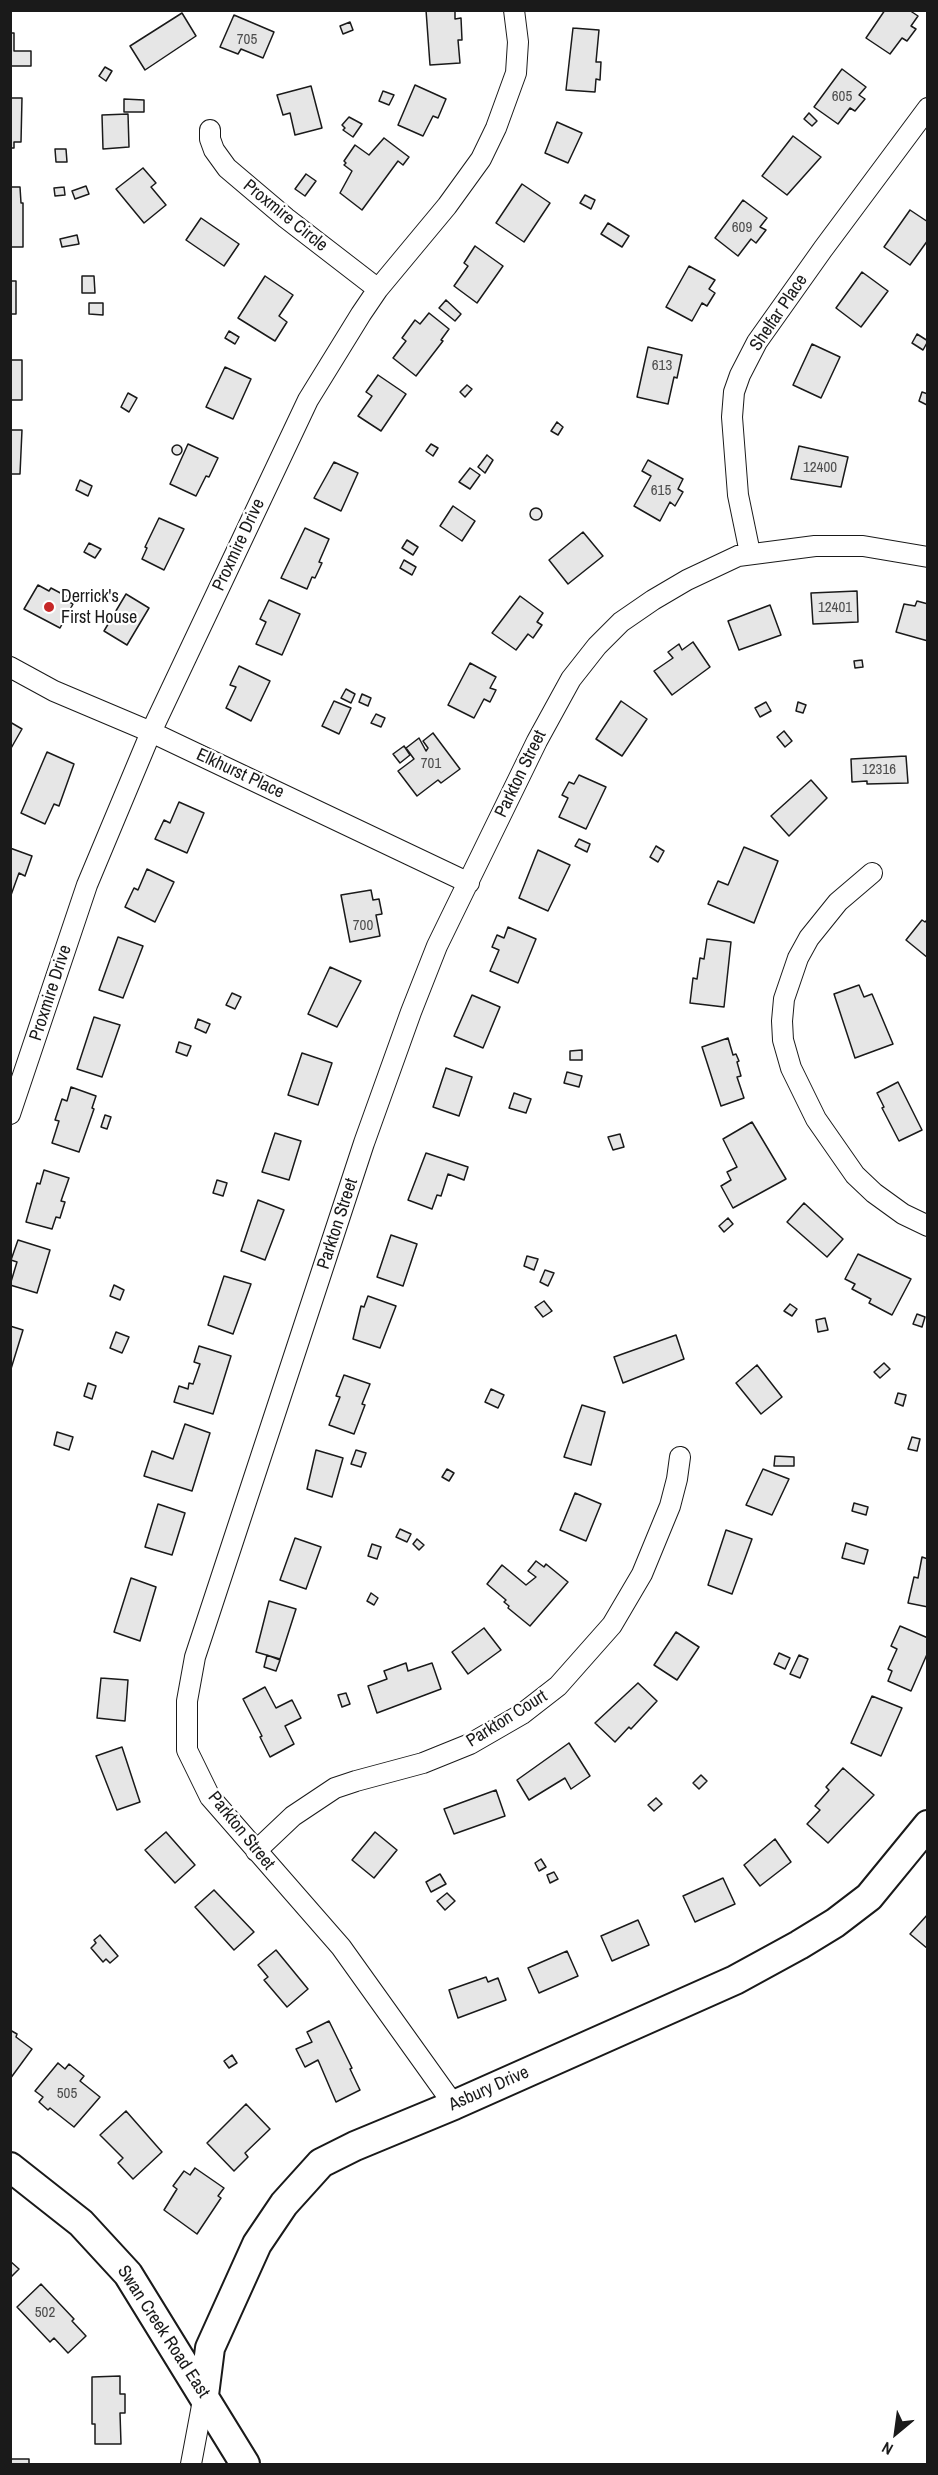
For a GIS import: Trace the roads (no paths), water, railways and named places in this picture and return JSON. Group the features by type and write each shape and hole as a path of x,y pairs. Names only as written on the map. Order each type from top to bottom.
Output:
{"street":[{"name":"Proxmire Drive","path":"10,1114 87,885 151,732 308,400 332,358 378,289 447,206 481,159 496,128 516,72 518,42 514,10"},
{"name":"Shelfar Place","path":"750,553 738,495 732,417 734,392 740,375 757,342 927,108"},
{"name":"Proxmire Circle","path":"210,130 214,150 227,168 286,218 378,289"},
{"name":"Parkton Street","path":"454,2105 342,1947 210,1797 187,1750 187,1701 195,1657 364,1143 437,946 556,703 597,646 621,622 687,580 738,556 815,546 863,546 927,557"},
{"name":"Elkhurst Place","path":"10,668 54,691 151,732 469,883"},
{"path":"872,873 838,902 809,938 798,958 784,999 783,1040 791,1068 816,1119 855,1175 874,1193 903,1214 927,1226"},
{"name":"Parkton Court","path":"256,1851 293,1816 335,1788 356,1780 423,1764 470,1744 522,1714 558,1686 612,1625 642,1574 670,1506 680,1457"},
{"name":"Asbury Drive","path":"191,2464 210,2348 257,2244 284,2204 321,2163 355,2146 454,2105 735,1980 799,1945 835,1923 869,1897 927,1825"},
{"name":"Swan Creek Road East","path":"10,2167 81,2223 128,2274 245,2464"}],"place":[{"name":"Derrick's First House","path":"49,607"}]}
